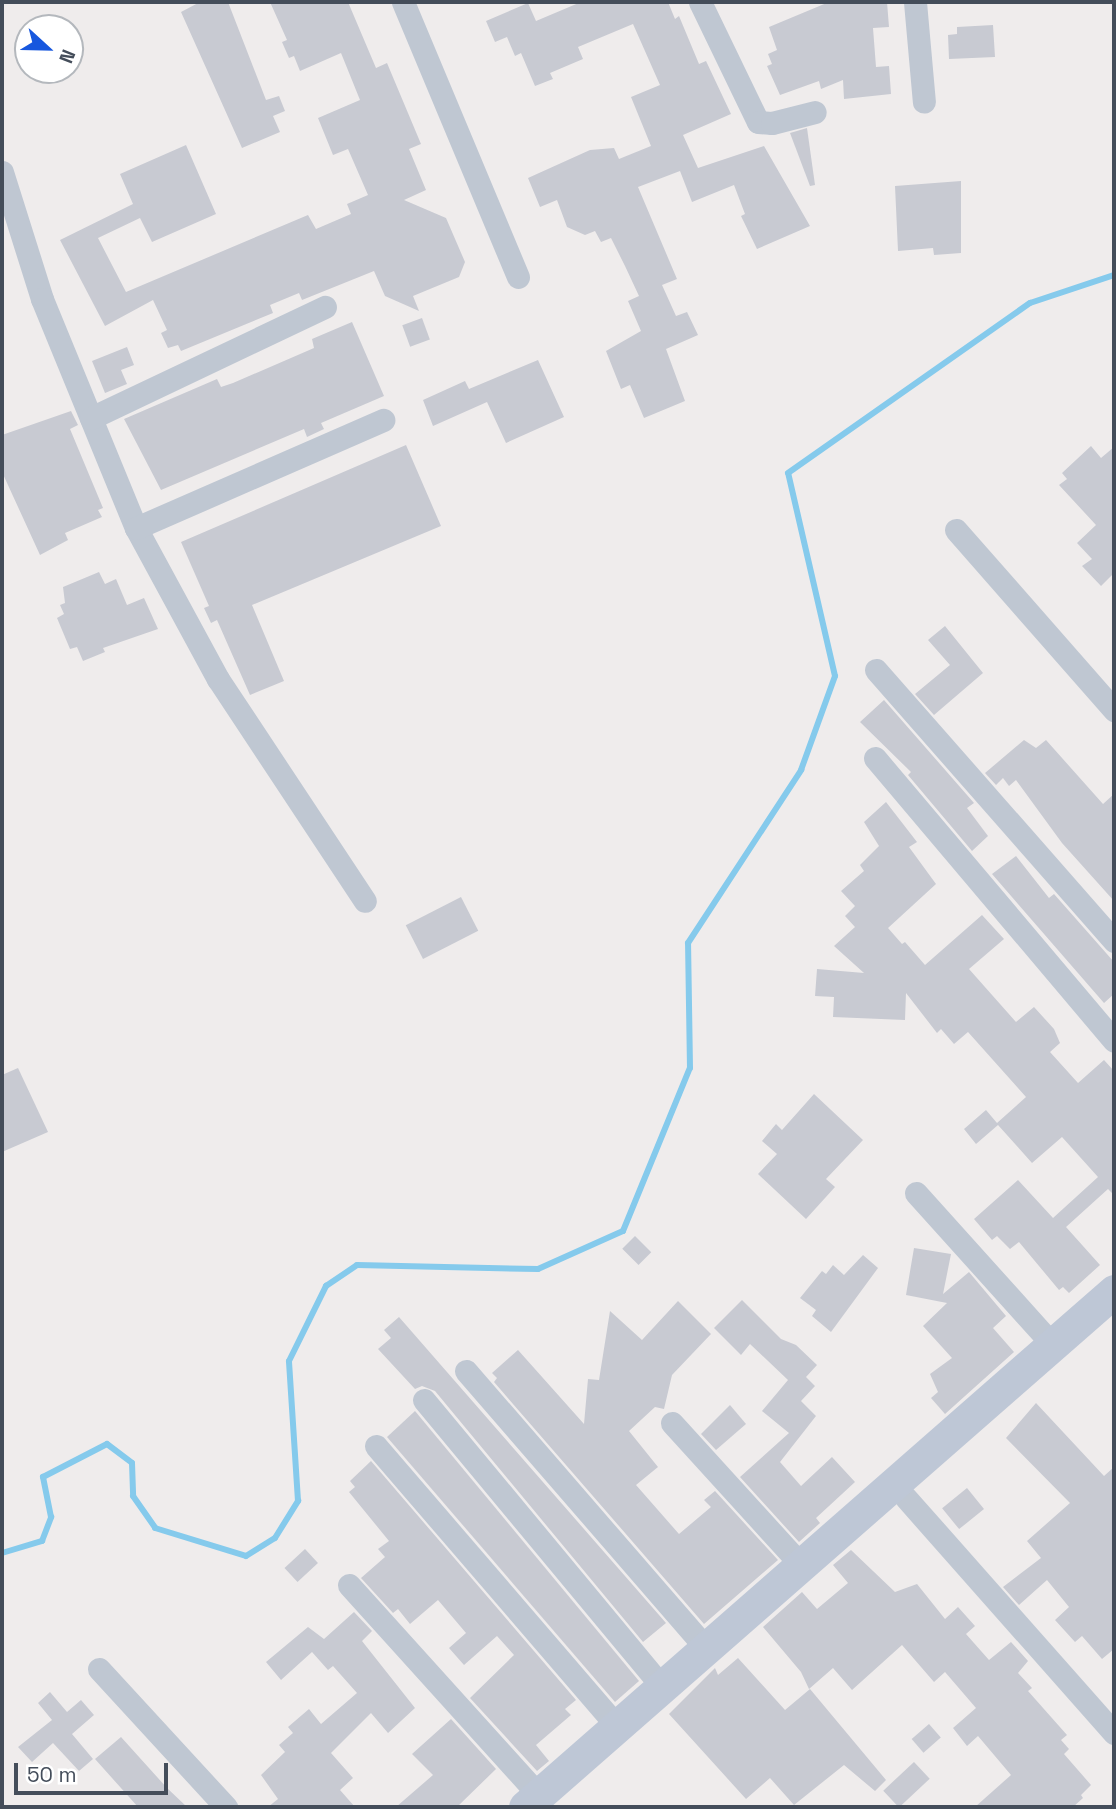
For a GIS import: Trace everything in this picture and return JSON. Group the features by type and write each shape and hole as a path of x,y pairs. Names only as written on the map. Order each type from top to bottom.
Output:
{"street":[{"path":"403,2 518,277"},
{"path":"700,2 758,122 772,124 815,112"},
{"path":"915,2 924,102"},
{"path":"2,172 42,299 136,528 218,679 365,901"},
{"path":"91,418 325,307"},
{"path":"136,528 383,420"},
{"path":"956,530 1114,710"},
{"path":"876,670 1114,941"},
{"path":"875,758 1114,1041"},
{"path":"916,1193 1053,1345"},
{"path":"349,1585 532,1801 1114,1291"},
{"path":"466,1371 706,1648"},
{"path":"424,1400 662,1687"},
{"path":"672,1423 801,1565"},
{"path":"376,1446 617,1726"},
{"path":"906,1498 1114,1733"},
{"path":"99,1670 226,1807"}],"building":[{"path":"200,2 228,2 266,100 279,96 285,111 273,116 280,132 242,148 181,12"},
{"path":"270,2 348,2 376,68 387,63 421,144 409,149 426,190 404,200 446,218 465,262 459,277 413,296 419,311 385,296 374,271 302,300 299,293 270,305 273,313 181,351 178,345 168,348 161,333 167,330 153,300 105,326 60,240 133,204 120,174 186,145 216,214 152,242 140,218 98,238 126,292 308,215 316,229 351,214 347,204 368,195 348,149 333,155 318,118 360,100 341,53 300,71 294,56 289,58 282,42 287,40"},
{"path":"581,2 668,2 675,19 679,16 699,64 706,61 731,114 683,135 698,168 764,146 810,226 757,249 741,216 745,214 734,185 692,202 680,171 638,187 677,279 662,285 676,316 687,312 698,335 666,349 685,401 644,418 630,385 621,389 606,351 641,331 628,301 639,296 625,266 611,238 601,242 595,231 585,235 567,227 557,200 540,207 528,178 590,150 614,148 619,159 651,146 631,97 660,85 633,24 578,47 583,59 550,73 553,79 535,86 521,53 515,56 507,37 495,42 486,21 528,3 536,21"},
{"path":"829,2 887,2 889,27 873,28 876,67 889,66 891,94 844,99 843,80 821,89 819,81 780,95 767,66 772,64 768,54 777,50 769,27"},
{"path":"993,25 995,57 949,59 948,35 957,34 957,27"},
{"path":"807,128 815,185 810,186 790,133"},
{"path":"961,181 961,253 934,255 933,248 898,251 895,186"},
{"path":"422,318 430,340 410,347 402,325"},
{"path":"352,322 384,396 321,423 324,429 307,437 304,429 161,490 124,419 217,379 221,387 233,383 314,348 312,339"},
{"path":"127,347 134,365 121,370 127,384 105,393 92,361"},
{"path":"538,360 564,417 506,443 487,402 433,426 423,400 465,381 469,389"},
{"path":"71,411 78,425 70,429 103,508 98,510 102,517 65,533 68,540 40,555 2,472 2,435"},
{"path":"406,445 441,526 252,605 284,681 250,695 217,620 211,623 204,608 209,606 181,542"},
{"path":"1091,446 1101,458 1114,447 1114,573 1101,586 1082,566 1092,559 1077,543 1096,525 1059,485 1067,479 1062,473"},
{"path":"99,572 105,584 116,579 127,605 144,598 158,629 103,648 105,652 83,661 77,647 70,649 57,618 64,614 60,605 65,603 63,587"},
{"path":"945,626 983,673 934,715 915,694 950,665 928,640"},
{"path":"884,700 974,803 967,808 988,836 972,851 908,775 911,772 860,722"},
{"path":"1024,740 1036,748 1046,740 1103,804 1114,794 1114,901 1062,843 1016,780 1009,786 1003,778 996,785 985,773"},
{"path":"886,802 917,842 909,847 936,884 888,928 902,944 905,942 925,965 982,915 1004,939 969,969 1016,1022 1034,1007 1054,1029 1060,1043 1050,1052 1078,1083 1104,1060 1114,1071 1114,1195 1108,1189 1066,1227 1100,1265 1069,1293 1063,1287 1059,1290 1019,1242 1010,1249 997,1236 992,1240 974,1219 1018,1180 1053,1218 1098,1177 1062,1137 1032,1163 998,1125 976,1144 964,1129 986,1110 997,1123 1026,1097 968,1032 954,1044 941,1029 937,1033 906,993 905,1020 833,1017 834,997 815,996 817,969 864,973 834,946 855,927 845,916 855,906 841,891 864,871 860,865 879,846 864,822"},
{"path":"1016,856 1049,898 1054,894 1114,962 1114,994 1104,1003 992,874"},
{"path":"461,897 478,931 423,959 406,925"},
{"path":"18,1068 48,1132 2,1152 2,1075"},
{"path":"814,1094 863,1140 826,1179 835,1187 806,1219 758,1174 777,1154 762,1141 776,1124 782,1130"},
{"path":"635,1236 651,1252 639,1265 622,1249"},
{"path":"914,1248 951,1254 943,1294 969,1272 1006,1316 993,1328 1014,1352 945,1414 931,1398 938,1392 930,1374 952,1358 923,1326 947,1303 906,1295"},
{"path":"863,1255 878,1268 831,1332 812,1316 816,1310 800,1298 822,1271 826,1274 833,1265 844,1275"},
{"path":"742,1300 781,1339 796,1345 817,1365 806,1377 815,1386 801,1401 816,1416 780,1462 801,1486 832,1457 855,1482 816,1518 820,1523 799,1542 740,1477 789,1433 762,1411 788,1380 750,1344 741,1355 714,1328"},
{"path":"678,1301 711,1334 672,1375 664,1409 655,1407 629,1431 658,1467 636,1485 679,1534 711,1507 704,1500 715,1491 778,1560 704,1624 494,1382 497,1378 492,1373 518,1350 584,1424 588,1379 599,1380 610,1311 642,1340"},
{"path":"399,1317 666,1623 643,1642 435,1391 422,1386 415,1389 378,1349 391,1338 384,1330"},
{"path":"1036,1403 1104,1476 1114,1467 1114,1649 1102,1659 1082,1636 1075,1642 1055,1620 1069,1607 1047,1580 1019,1605 1003,1587 1041,1558 1027,1541 1070,1503 1006,1438"},
{"path":"730,1405 746,1424 716,1450 701,1434"},
{"path":"415,1411 639,1681 615,1702 387,1437"},
{"path":"371,1461 576,1700 565,1709 571,1715 536,1745 549,1761 537,1771 470,1698 514,1655 497,1636 464,1665 449,1648 466,1633 438,1600 410,1624 398,1609 393,1613 361,1578 385,1557 378,1549 389,1541 349,1492 355,1487 350,1481"},
{"path":"967,1488 984,1509 959,1529 942,1508"},
{"path":"305,1549 318,1563 297,1582 285,1568"},
{"path":"851,1550 895,1592 917,1584 945,1619 958,1607 975,1626 966,1634 989,1660 1011,1642 1028,1661 1018,1673 1032,1688 1028,1691 1067,1735 1061,1740 1069,1749 1064,1754 1091,1785 1073,1807 975,1807 1011,1775 978,1736 967,1746 953,1728 976,1708 945,1672 934,1682 902,1645 852,1690 833,1668 809,1689 801,1672 763,1627 802,1592 817,1609 848,1583 833,1565"},
{"path":"354,1612 372,1631 362,1641 415,1708 388,1733 371,1713 331,1753 353,1778 340,1790 355,1807 268,1807 278,1799 261,1775 285,1752 279,1745 293,1733 288,1727 309,1709 321,1724 357,1693 333,1666 328,1670 312,1652 281,1680 266,1662 308,1627 324,1639"},
{"path":"738,1658 785,1710 810,1689 886,1780 875,1791 844,1765 794,1805 770,1778 746,1799 669,1714 715,1668 718,1675"},
{"path":"50,1692 67,1712 81,1700 94,1715 72,1734 93,1759 79,1771 53,1743 32,1762 18,1747 52,1720 38,1703"},
{"path":"451,1719 496,1769 457,1807 396,1807 433,1775 412,1754"},
{"path":"929,1724 941,1738 923,1753 912,1739"},
{"path":"121,1737 187,1807 138,1807 95,1759"},
{"path":"914,1762 930,1779 899,1807 883,1791"}],"waterway":[{"path":"2,1553 42,1541 51,1517 43,1477 107,1444 132,1463 133,1496 155,1528 246,1556 275,1538 298,1501 289,1361 326,1286 357,1265 538,1269 623,1231 690,1068 688,943 801,770 835,676 788,473 1030,303 1114,275"}]}
